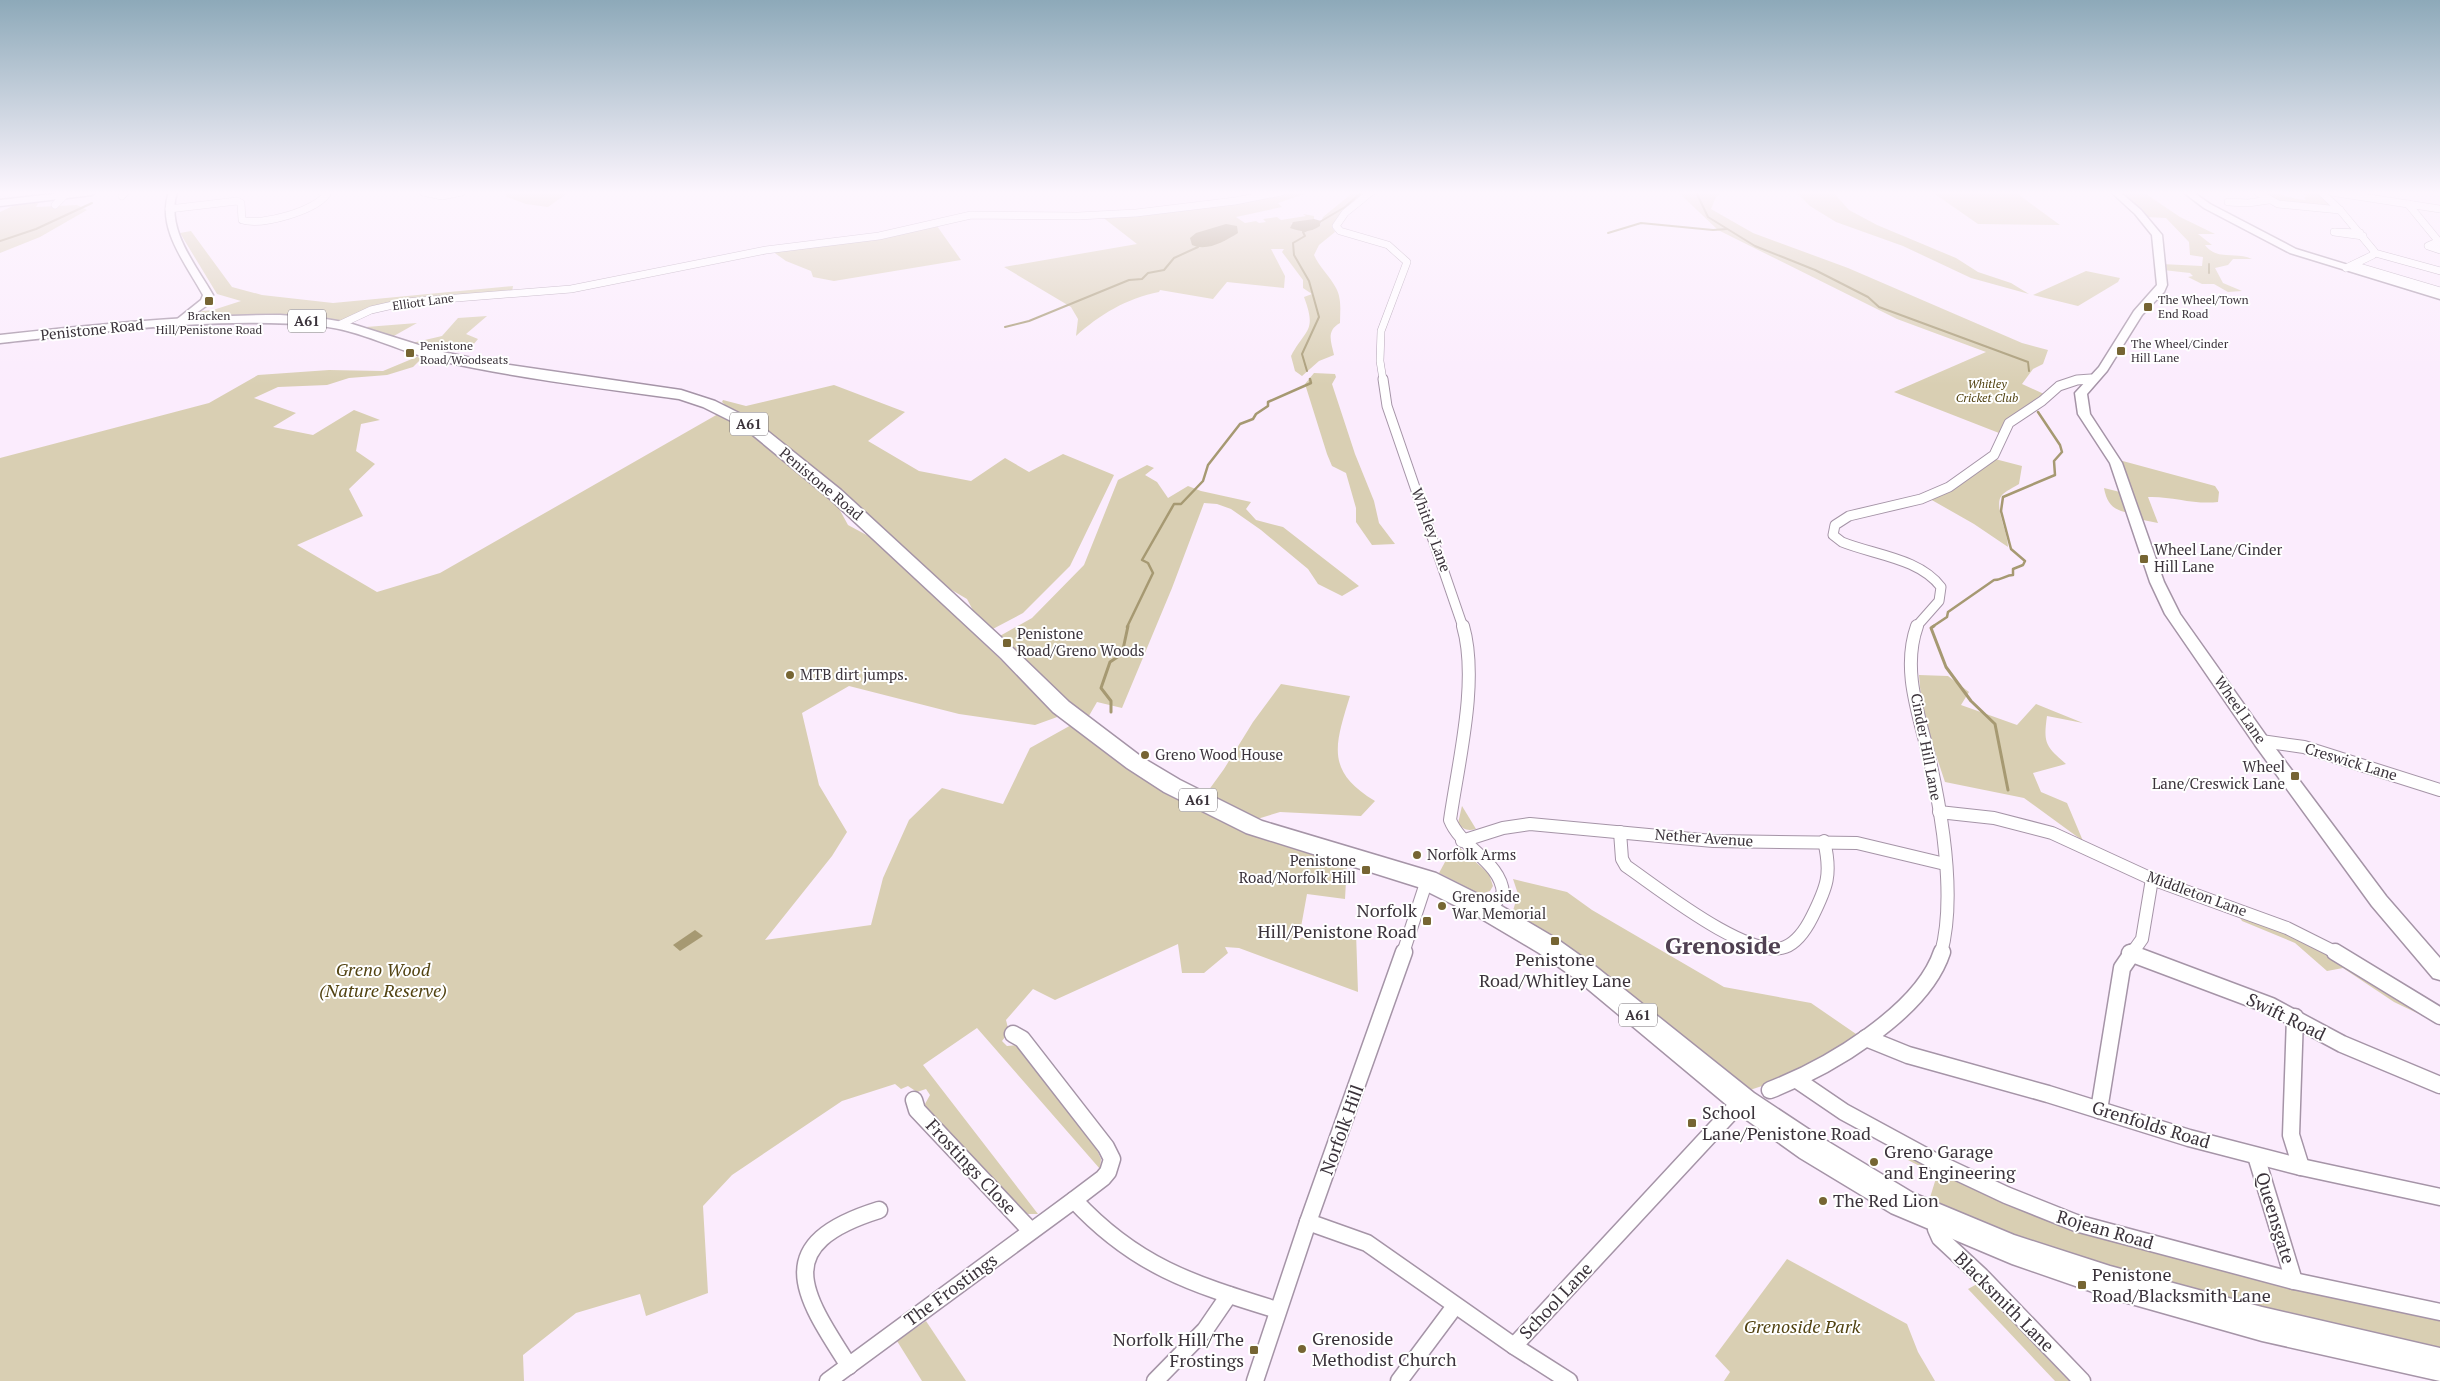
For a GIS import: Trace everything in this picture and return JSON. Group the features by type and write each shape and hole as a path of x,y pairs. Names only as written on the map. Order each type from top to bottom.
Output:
{"highway":[{"name":"Penistone Road","path":"0,339 180,322 303,321 341,324 436,355 681,395 709,404 749,424 835,494 1008,654 1061,707 1135,763 1181,790 1254,828 1428,880"},
{"name":"A61","path":"1428,880 1489,911 1548,946 1757,1096 1872,1186 1902,1203 2012,1249 2110,1282 2262,1324 2440,1366"}],"street":[{"path":"180,322 206,301 208,295 188,256"},
{"name":"Elliott Lane","path":"341,324 371,310 406,302 571,289 734,256"},
{"name":"Whitley Lane","path":"1401,256 1407,262 1382,323 1380,361 1388,406 1455,598 1467,640 1470,678 1450,820 1453,829 1462,841 1502,881 1503,893 1489,911"},
{"name":"Wheel Lane","path":"2157,256 2162,285 2158,292 2138,313 2103,369 2092,379 2080,396 2084,414 2112,456 2157,582 2173,614 2261,740 2379,901 2440,972"},
{"path":"2317,256 2440,291"},
{"path":"2349,266 2367,256"},
{"path":"2387,256 2440,271"},
{"path":"2420,265 2440,267"},
{"path":"2349,266 2440,296"},
{"name":"Cinder Hill Lane","path":"1757,1096 1797,1080 1833,1061 1866,1038 1912,1000 1929,979 1946,937 1949,919 1949,894 1939,812 1934,782 1916,714 1912,637 1921,618 1939,601 1941,588 1935,580 1921,570 1848,545 1838,539 1832,531 1839,520 1849,516 1921,499 1949,486 1994,455 2009,423 2042,401 2059,386 2077,380 2092,379"},
{"name":"Creswick Lane","path":"2261,740 2304,747 2440,790"},
{"name":"Middleton Lane","path":"1939,812 1994,818 2046,831 2152,879 2307,936 2375,975 2440,1016"},
{"name":"Nether Avenue","path":"1462,841 1503,828 1530,824 1713,841 1856,843 1945,864"},
{"path":"1620,832 1622,859 1626,866 1736,938 1756,946 1779,949 1796,942 1804,932 1826,890 1831,872 1824,842"},
{"path":"2099,1110 2122,968 2130,953 2142,939 2152,879"},
{"name":"Norfolk Hill","path":"1255,1381 1308,1222 1366,1063 1428,880"},
{"name":"Swift Road","path":"2130,953 2295,1017 2342,1044 2440,1085"},
{"path":"2295,1017 2291,1135 2301,1167"},
{"name":"The Frostings","path":"828,1381 1103,1178 1112,1164 1112,1159 1106,1147 1022,1039 1012,1034"},
{"name":"Grenfolds Road","path":"1866,1038 1908,1055 2099,1110 2154,1128 2301,1167 2440,1197"},
{"name":"Rojean Road","path":"1797,1080 1824,1100 2011,1199 2076,1223 2294,1281 2440,1312"},
{"name":"School Lane","path":"1308,1222 1366,1243 1514,1346 1732,1111 1757,1096"},
{"name":"Frostings Close","path":"914,1100 917,1110 1031,1231"},
{"name":"Queensgate","path":"2256,1156 2294,1281"},
{"path":"1074,1200 1097,1225 1119,1243 1141,1257 1167,1271 1229,1295 1278,1310"},
{"path":"849,1366 814,1309 808,1293 806,1260 814,1246 846,1222 879,1210"},
{"name":"Blacksmith Lane","path":"1936,1218 1936,1229 1940,1238 1981,1276 2082,1381"},
{"path":"1155,1381 1206,1330 1220,1313 1229,1295"},
{"path":"1399,1381 1455,1306"},
{"path":"1514,1346 1568,1381"}],"green space":[{"path":"194,256 210,256 232,287 262,295 333,303 513,286 512,292 404,301 341,322 193,319 202,311 213,310 241,301 217,294"},
{"path":"780,256 958,256 961,260 834,281 813,277 811,271"},
{"path":"1065,256 1275,256 1285,276 1284,288 1227,282 1213,299 1160,290 1114,308 1076,336 1078,319 1071,307 1004,267"},
{"path":"1285,256 1315,256 1338,292 1340,323 1331,333 1334,355 1319,361 1302,376 1295,371 1291,356 1310,324 1308,308 1304,297 1312,294 1303,288 1303,280"},
{"name":"Whitley Cricket Club","path":"1771,256 1817,256 1848,268 2022,343 2048,350 2043,364 2033,369 2022,384 2044,394 2011,417 1999,433 1894,392 1986,352 1897,319"},
{"path":"1925,256 1952,256 1978,272 2011,283 2029,294 1971,278"},
{"path":"2199,256 2242,256 2252,259 2233,259 2228,265 2215,268 2223,283 2242,291 2228,292 2214,284 2202,284 2188,277 2193,276 2190,273 2163,270 2161,264 2202,266 2203,257"},
{"path":"2086,271 2120,278 2118,282 2078,306 2033,295"},
{"path":"487,316 466,334 478,339 467,352 434,350 412,343 442,336 458,318"},
{"path":"417,323 392,337 366,327"},
{"name":"Greno Wood (Nature Reserve)","path":"419,356 423,357 413,367 387,375 349,378 327,385 278,387 254,398 296,413 273,427 313,435 354,410 380,420 361,424 356,451 375,464 349,489 363,516 297,545 377,592 440,573 718,414 744,426 836,503 848,525 874,539 1060,716 1035,725 959,714 849,686 802,713 819,785 847,832 832,856 765,940 871,925 883,878 909,820 942,788 1003,804 1030,748 1073,724 1156,784 1192,806 1244,829 1347,863 1345,899 1307,894 1299,938 1356,932 1358,992 1239,948 1225,947 1228,953 1204,973 1182,973 1178,944 1055,1000 1033,989 1006,1020 1009,1032 1002,1041 1007,1046 1018,1045 1093,1141 1101,1159 1100,1169 977,1028 923,1065 1038,1214 1028,1214 1016,1207 926,1109 925,1104 930,1095 926,1089 917,1092 908,1086 901,1089 895,1084 842,1101 732,1175 703,1206 708,1293 646,1316 640,1294 576,1313 523,1355 524,1381 0,1381 0,458 209,403 258,375 329,370 383,371"},
{"path":"1314,373 1335,374 1336,377 1332,384 1355,454 1374,501 1379,523 1395,544 1372,545 1356,522 1356,508 1346,473 1332,466 1305,384"},
{"path":"834,385 905,412 868,441 919,471 971,481 1005,458 1029,472 1063,454 1114,475 1070,566 1023,613 989,631 979,622 967,599 938,582 865,512 753,422 733,412 722,402 723,400 746,406"},
{"path":"1995,459 2022,466 2019,484 2002,495 2000,499 2000,512 2008,547 1974,524 1930,499"},
{"path":"2119,460 2215,486 2219,492 2218,502 2209,503 2148,497 2158,523 2143,520 2129,494"},
{"path":"1147,465 1154,468 1145,475 1157,482 1168,498 1188,486 1201,491 1251,502 1246,509 1256,520 1283,527 1359,586 1342,596 1318,584 1308,569 1261,530 1231,509 1217,504 1204,503 1172,588 1122,708 1097,702 1086,721 998,637 1032,618 1084,565 1118,480"},
{"path":"2104,488 2120,492 2129,513 2115,508 2109,502"},
{"path":"1919,675 1948,676 1969,692 1961,705 2017,725 2036,704 2083,723 2047,716 2046,739 2054,753 2066,764 2033,773 2041,792 2067,803 2083,841 2024,798 1945,782 1925,716"},
{"path":"1281,684 1350,696 1338,743 1338,756 1341,768 1348,779 1359,790 1375,801 1361,816 1280,812 1254,820 1203,798 1224,769 1253,722"},
{"path":"1462,806 1476,829 1466,829 1458,823"},
{"path":"1459,847 1489,874 1493,886 1490,891 1480,894 1439,873 1451,851"},
{"path":"1513,879 1567,892 1592,910 1724,987 1811,1003 1859,1036 1780,1080 1747,1091 1557,939 1512,914 1518,894"},
{"path":"2239,916 2319,947 2440,1022 2440,1024 2394,1002 2343,968 2327,971 2295,943 2242,921"},
{"path":"1902,1149 2015,1204 2440,1317 2440,1353 2122,1272 1985,1229 1928,1204 1937,1175 1904,1158"},
{"name":"Grenoside Park","path":"1787,1259 1907,1324 1918,1352 1935,1381 1724,1381 1730,1372 1715,1356"},
{"path":"1977,1284 2069,1381 2055,1381 1968,1289"},
{"path":"926,1321 966,1381 922,1381 897,1341"}],"shaded area":[{"path":"695,930 703,936 680,951 673,945"}],"waterway":[{"path":"1005,327 1029,321 1129,280 1142,279 1148,273 1164,270 1177,256"},
{"path":"1295,256 1309,281 1319,317 1302,354 1307,371"},
{"path":"1781,256 1815,270 1868,297 1879,307 2028,362 2029,371"},
{"path":"2209,264 2209,273"},
{"path":"1127,627 1153,573 1148,563 1142,560 1174,504 1181,504 1203,481 1208,465 1240,424 1253,419 1256,414 1268,406 1268,402 1311,383 1310,379"},
{"path":"1932,627 1947,617 1948,612 1994,580 2013,575 2013,569 2023,565 2025,561 2011,549 2001,511 2003,497 2055,475 2054,461 2062,452 2060,445 2038,412"},
{"path":"1111,712 1111,701 1101,688 1110,662 1122,654 1128,626"},
{"path":"1934,626 1931,628 1946,667 1971,701 1995,724 2008,790"}],"place":[{"name":"Bracken Hill/Penistone Road","path":"209,301"},
{"name":"The Wheel/Town End Road","path":"2148,307"},
{"name":"The Wheel/Cinder Hill Lane","path":"2121,351"},
{"name":"Penistone Road/Woodseats","path":"410,353"},
{"name":"Wheel Lane/Cinder Hill Lane","path":"2144,559"},
{"name":"Penistone Road/Greno Woods","path":"1007,643"},
{"name":"MTB dirt jumps.","path":"790,675"},
{"name":"Greno Wood House","path":"1145,755"},
{"name":"Wheel Lane/Creswick Lane","path":"2295,776"},
{"name":"Norfolk Arms","path":"1417,855"},
{"name":"Penistone Road/Norfolk Hill","path":"1366,870"},
{"name":"Grenoside War Memorial","path":"1442,906"},
{"name":"Norfolk Hill/Penistone Road","path":"1427,921"},
{"name":"Penistone Road/Whitley Lane","path":"1555,941"},
{"name":"School Lane/Penistone Road","path":"1692,1123"},
{"name":"Greno Garage and Engineering","path":"1874,1162"},
{"name":"The Red Lion","path":"1823,1201"},
{"name":"Penistone Road/Blacksmith Lane","path":"2082,1285"},
{"name":"Grenoside Methodist Church","path":"1302,1349"},
{"name":"Norfolk Hill/The Frostings","path":"1254,1350"}],"district":[{"name":"Grenoside","path":"1723,946"}]}
